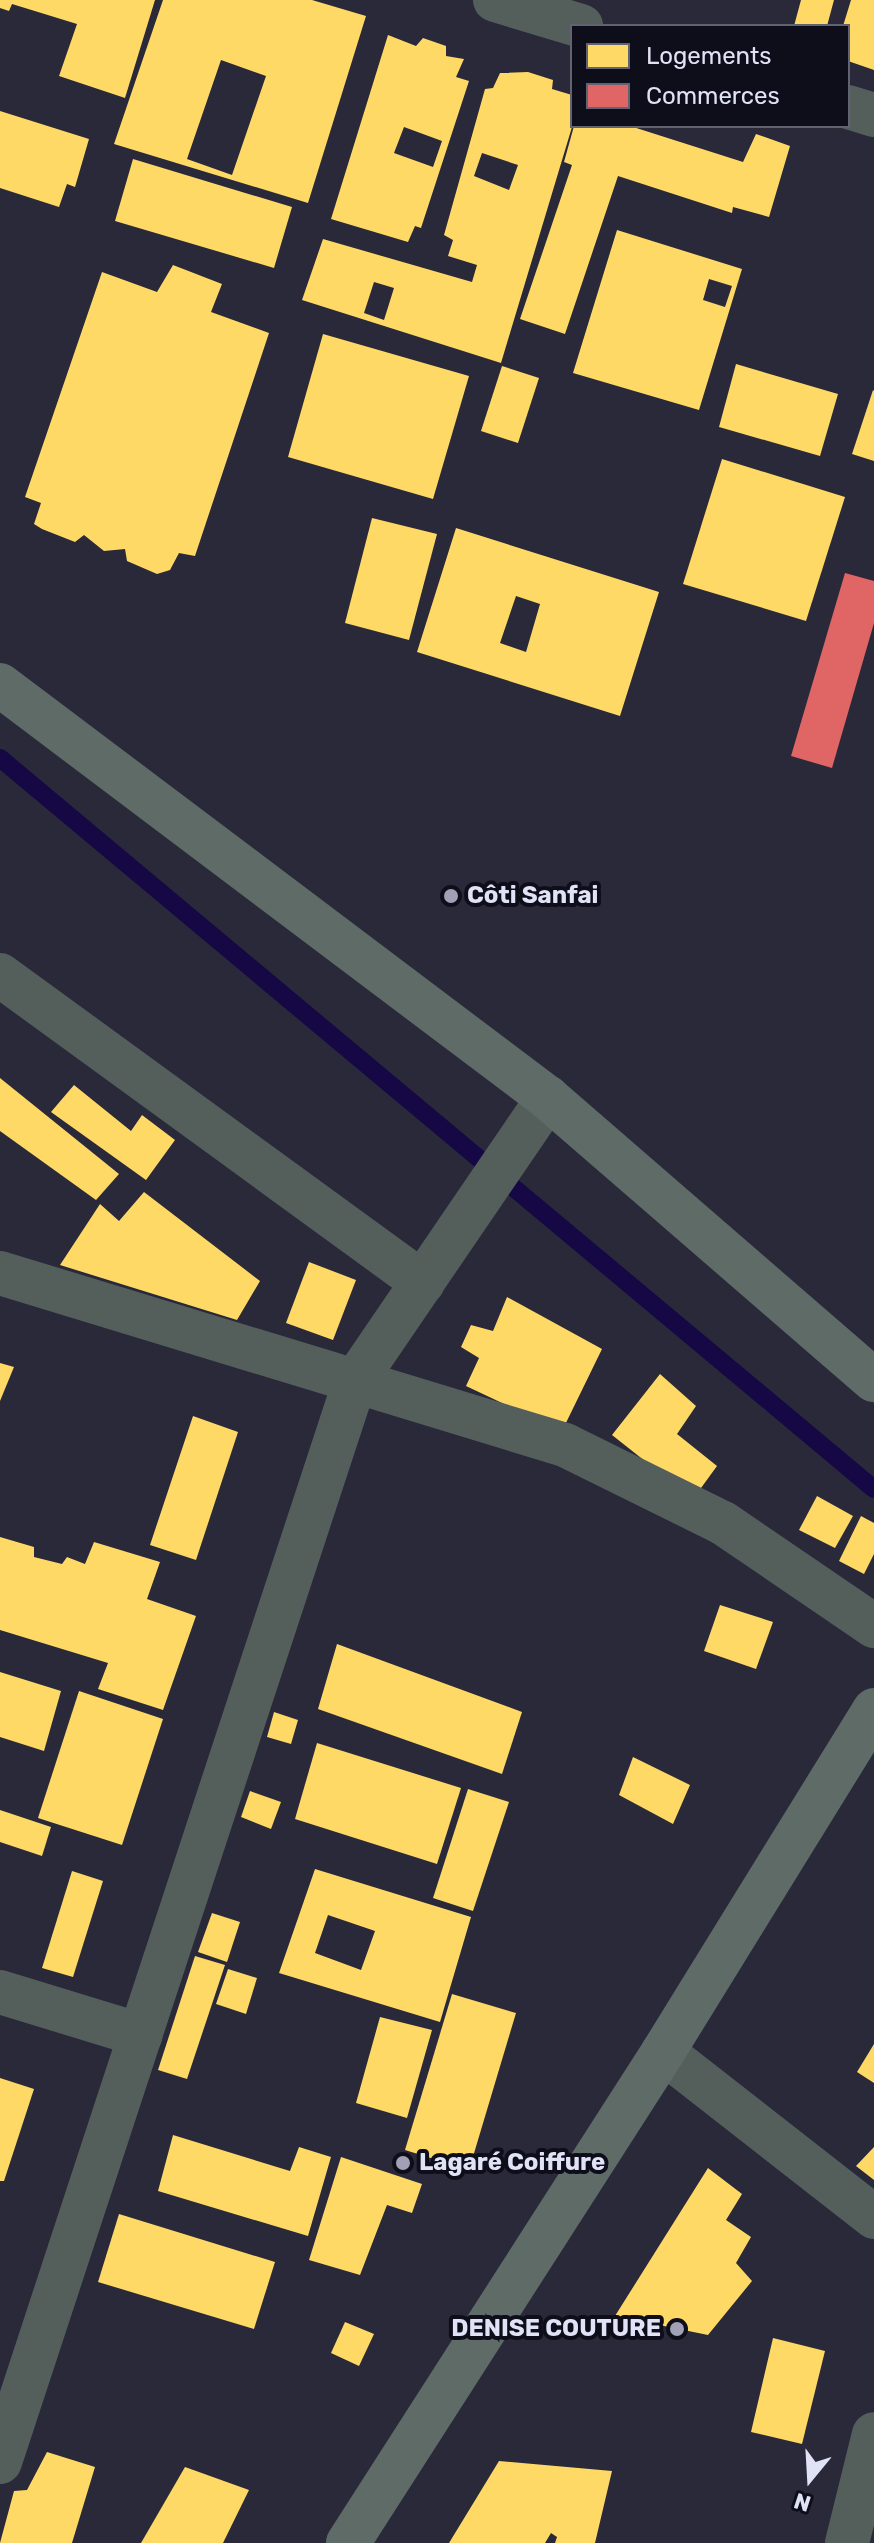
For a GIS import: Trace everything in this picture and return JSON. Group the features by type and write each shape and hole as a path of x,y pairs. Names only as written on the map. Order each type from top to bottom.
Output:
{"main road":[{"path":"0,685 548,1098 874,1380"},
{"path":"348,2543 663,2052 874,1710"}],"street":[{"path":"495,0 574,24"},
{"path":"850,108 874,115"},
{"path":"0,975 423,1283"},
{"path":"0,2462 355,1381 548,1098"},
{"path":"0,1273 565,1445 723,1523 874,1626"},
{"path":"0,1992 141,2035"},
{"path":"663,2052 874,2217"},
{"path":"847,2543 874,2434"}],"building: Logements":[{"path":"0,0 155,0 125,98 59,76 77,24 12,4 9,11 0,8"},
{"path":"163,0 312,0 366,16 308,203 114,144","holes":["221,60 266,76 232,175 187,159"]},
{"path":"801,0 834,0 828,24 795,24"},
{"path":"851,0 874,0 874,70 850,62 850,24 844,24"},
{"path":"388,35 416,46 423,38 446,46 446,56 464,59 456,77 469,81 421,228 415,226 408,242 331,219","holes":["404,127 442,141 433,167 394,153"]},
{"path":"528,72 553,80 552,89 570,94 572,128 501,363 302,300 323,239 472,282 477,265 448,256 453,240 444,235 485,89 493,88 500,73","holes":["482,153 518,165 509,190 474,176","374,282 394,288 384,320 364,313"]},
{"path":"0,111 89,139 75,187 67,184 59,207 0,188"},
{"path":"573,128 636,128 743,162 756,134 790,146 769,217 733,207 732,213 618,176 565,334 520,319 572,165 564,162"},
{"path":"133,159 292,207 274,268 115,221"},
{"path":"617,230 742,269 699,410 573,373","holes":["709,279 732,286 725,307 703,300"]},
{"path":"173,265 222,284 211,312 269,333 195,556 179,553 170,570 157,574 127,561 125,549 104,551 84,535 75,542 42,529 34,524 41,503 25,497 102,272 157,292"},
{"path":"323,334 469,376 433,499 288,457"},
{"path":"736,364 838,394 820,456 719,427"},
{"path":"502,366 539,378 518,443 481,431"},
{"path":"874,391 874,461 852,454"},
{"path":"722,459 845,497 806,621 683,584"},
{"path":"372,518 437,534 409,640 345,623"},
{"path":"456,528 659,592 620,716 417,652","holes":["516,596 540,604 526,652 500,643"]},
{"path":"0,1078 119,1174 96,1200 0,1131"},
{"path":"74,1085 131,1131 142,1115 175,1140 146,1180 51,1112"},
{"path":"144,1192 260,1281 237,1320 60,1265 100,1204 119,1221"},
{"path":"309,1262 356,1280 333,1340 286,1323"},
{"path":"507,1297 602,1349 562,1431 466,1386 479,1358 461,1347 471,1325 493,1331"},
{"path":"0,1363 14,1367 0,1401"},
{"path":"660,1374 696,1406 677,1434 717,1466 693,1499 612,1435"},
{"path":"193,1416 238,1432 196,1560 150,1545"},
{"path":"817,1496 853,1516 835,1548 799,1530"},
{"path":"861,1516 874,1523 874,1554 864,1574 839,1561"},
{"path":"0,1537 34,1547 34,1557 62,1564 67,1557 85,1564 94,1542 160,1562 147,1599 196,1616 163,1710 98,1689 108,1663 0,1630"},
{"path":"720,1605 773,1622 756,1669 704,1651"},
{"path":"337,1644 522,1712 502,1774 318,1709"},
{"path":"0,1672 61,1691 44,1751 0,1737"},
{"path":"79,1691 163,1719 122,1845 38,1818"},
{"path":"274,1712 298,1720 291,1744 267,1737"},
{"path":"317,1743 461,1788 437,1864 295,1819"},
{"path":"633,1757 690,1785 673,1824 619,1795"},
{"path":"468,1789 509,1802 473,1911 433,1898"},
{"path":"250,1791 281,1802 271,1829 241,1817"},
{"path":"0,1810 51,1827 42,1856 0,1842"},
{"path":"315,1869 471,1917 440,2022 279,1973","holes":["328,1915 375,1931 361,1970 315,1953"]},
{"path":"72,1871 103,1881 73,1977 42,1968"},
{"path":"212,1913 240,1922 227,1962 198,1952"},
{"path":"195,1956 225,1965 187,2079 158,2070"},
{"path":"228,1969 257,1978 246,2014 216,2004"},
{"path":"452,1994 516,2013 469,2170 405,2150"},
{"path":"380,2017 432,2030 407,2118 356,2103"},
{"path":"874,2044 874,2083 857,2072"},
{"path":"0,2078 34,2089 4,2181 0,2181"},
{"path":"173,2135 290,2171 299,2147 331,2157 308,2236 158,2191"},
{"path":"874,2147 874,2180 856,2166"},
{"path":"341,2157 422,2184 412,2213 387,2205 360,2275 309,2260"},
{"path":"708,2168 742,2194 726,2220 751,2237 736,2263 752,2281 708,2335 615,2316"},
{"path":"119,2214 275,2262 254,2329 98,2282"},
{"path":"345,2322 374,2334 359,2366 331,2353"},
{"path":"773,2338 825,2351 802,2444 751,2432"},
{"path":"47,2452 95,2467 72,2543 0,2543 14,2491 27,2490"},
{"path":"499,2461 612,2471 595,2543 555,2543 557,2537 551,2533 545,2543 449,2543"},
{"path":"185,2467 249,2490 223,2543 141,2543"}],"building: Commerces":[{"path":"845,573 874,581 874,623 832,768 791,756"}],"waterway":[{"path":"0,758 874,1489"}],"place":[{"name":"Côti Sanfai","path":"451,896"},
{"name":"Lagaré Coiffure","path":"403,2163"},
{"name":"DENISE COUTURE","path":"677,2329"}]}
